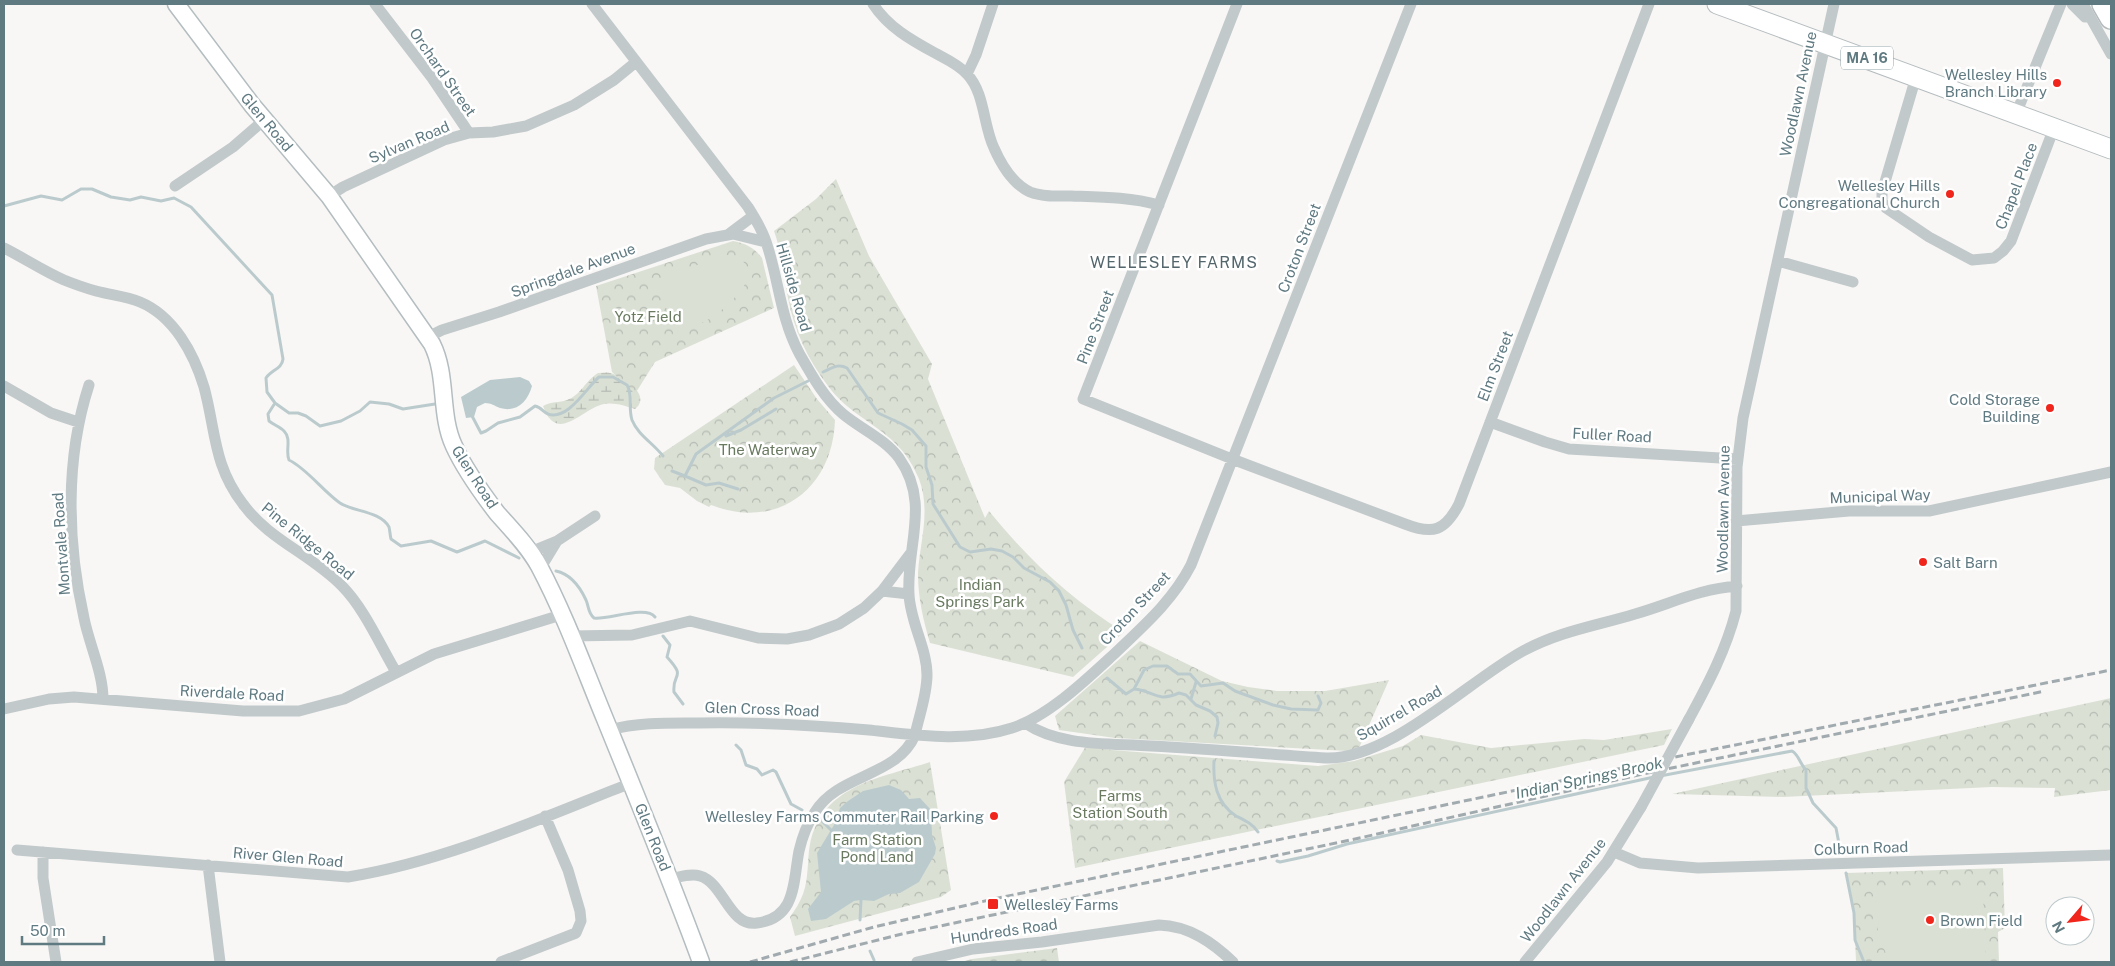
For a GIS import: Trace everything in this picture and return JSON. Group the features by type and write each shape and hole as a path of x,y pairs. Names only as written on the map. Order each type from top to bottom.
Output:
{"highway":[{"path":"2103,4 2111,18"}],"main road":[{"name":"MA 16","path":"1717,4 2111,149"}],"street":[{"name":"Glen Road","path":"176,4 264,120 329,196 428,337 438,356 446,422 453,445 482,493 530,552 540,569 571,636 670,879 701,962"},
{"name":"Orchard Street","path":"375,4 432,78 469,133"},
{"name":"Hillside Road","path":"592,4 753,216 766,242 786,322 795,344 816,382 839,410 893,451 906,470 914,489 917,506 911,552 909,594 911,614 925,659 927,674 915,735"},
{"path":"873,4 885,19 903,34 950,61 967,74 977,90 988,134 997,154 1011,176 1024,188 1042,195 1118,198 1159,205"},
{"path":"967,74 976,55 993,4"},
{"name":"Pine Street","path":"1232,459 1084,399 1237,4"},
{"name":"Croton Street","path":"915,735 952,736 978,734 1004,730 1025,723 1042,713 1094,672 1157,612 1175,592 1191,565 1411,4"},
{"name":"Elm Street","path":"1232,459 1418,529 1431,530 1442,526 1452,518 1648,4"},
{"name":"Woodlawn Avenue","path":"1525,962 1600,872 1614,852 1689,720 1719,663 1730,634 1736,611 1737,586 1737,459 1745,407 1824,42 1834,4"},
{"path":"2016,114 2061,4"},
{"path":"2072,4 2079,10 2108,49"},
{"path":"2083,4 2108,49"},
{"name":"Sylvan Road","path":"329,196 343,187 435,144 469,133 493,132 526,126 574,105 614,80 636,62"},
{"name":"Chapel Place","path":"1916,77 1882,192 1882,201 1886,208 1929,237 1972,260 1994,258 2003,251 2010,241 2054,128"},
{"path":"175,186 233,147 264,120"},
{"name":"Springdale Avenue","path":"729,234 753,216"},
{"name":"Springdale Avenue","path":"428,337 442,330 499,312 680,248 729,234 742,235 766,242"},
{"name":"Pine Ridge Road","path":"4,248 63,279 95,291 140,302 154,309 166,320 190,350 199,370 220,465 242,503 254,518 327,572 343,587 356,603 396,672"},
{"path":"1778,261 1853,282"},
{"name":"Montvale Road","path":"89,385 78,422 71,486 74,550 84,618 101,681 103,699"},
{"path":"4,386 51,413 78,422"},
{"name":"Fuller Road","path":"1490,422 1569,449 1737,459"},
{"name":"Municipal Way","path":"1736,521 1849,511 1929,510 2111,472"},
{"path":"530,552 557,541 595,516"},
{"path":"540,569 557,541"},
{"path":"571,636 632,635 690,621 758,638 799,638 839,624 864,608 882,591 911,552"},
{"name":"Squirrel Road","path":"1025,723 1038,732 1052,736 1120,745 1326,758 1351,756 1383,743 1445,705 1507,660 1548,638 1566,631 1639,613 1707,590 1737,586"},
{"path":"882,591 909,594"},
{"name":"Riverdale Road","path":"4,709 57,698 74,697 243,711 299,711 344,699 415,662 454,647 561,615"},
{"name":"Glen Cross Road","path":"609,730 645,723 762,722 915,735"},
{"path":"670,879 693,875 703,877 712,883 736,914 748,922 758,923 775,916 784,908 790,898 800,845 808,824 819,806 839,788 897,758 908,748 915,735"},
{"name":"River Glen Road","path":"17,850 348,877 380,872 410,864 546,816 631,783"},
{"path":"501,962 576,933 581,921 580,911 568,870 546,816"},
{"path":"44,852 44,878 56,962"},
{"name":"Colburn Road","path":"1614,852 1645,864 1704,868 2111,856"},
{"path":"208,865 220,962"},
{"name":"Hundreds Road","path":"917,962 967,950 1159,925 1178,927 1197,935 1233,962"}],"green space":[{"name":"Indian Springs Park","path":"836,179 869,256 932,364 928,379 985,518 989,511 1019,546 1051,577 1086,606 1124,632 1073,677 930,643 921,608 918,582 924,526 924,503 919,479 911,462 900,448 889,437 839,399 814,366 794,322 774,231 816,199"},
{"name":"Yotz Field","path":"733,241 742,243 756,251 762,258 774,308 655,362 635,394 612,372 596,286"},
{"path":"726,255 739,258 745,263 749,271 749,276 732,301 713,317 694,326 685,326 673,319 662,296 663,281 666,276"},
{"name":"The Waterway","path":"794,365 817,399 835,420 832,445 824,466 812,484 797,498 779,508 758,512 735,512 711,505 709,507 697,501 680,488 665,485 654,469 655,458"},
{"path":"598,373 610,373 628,382 634,387 641,398 640,404 635,409 615,404 604,404 595,407 570,422 555,423 543,406 572,398"},
{"path":"1140,641 1222,681 1248,687 1277,691 1325,691 1389,680 1359,748 1347,751 1115,738 1059,730 1055,716"},
{"path":"2111,698 2111,790 2054,797 2055,788 1992,787 1783,797 1672,794"},
{"name":"Farms Station South","path":"1672,729 1664,745 1075,868 1064,782 1086,746 1112,750 1318,766 1354,761 1403,746 1421,735 1491,748 1584,739 1604,740"},
{"name":"Farm Station Pond Land","path":"930,762 951,890 941,897 795,936 790,917 803,894 810,844 817,824 827,808 856,786"},
{"path":"2003,868 2005,928 1998,932 1999,962 1856,962 1854,912 1846,873"},
{"name":"Brown Field","path":"1977,886 1983,894 1986,962 1891,962 1880,936 1873,890"},
{"path":"1057,948 1059,962 961,962 972,959"}],"shaded area":[{"path":"520,377 529,381 532,386 525,401 512,409 500,408 485,403 477,407 474,417 466,418 461,397 490,380"},
{"name":"Farm Station Pond Land","path":"889,785 901,790 909,799 920,798 931,810 932,835 936,848 935,854 919,882 900,893 889,894 874,901 854,901 826,919 811,921 808,909 821,892 817,853 834,825 840,808 863,791"}],"waterway":[{"path":"4,206 41,196 62,200 81,189 92,189 111,197 130,200 141,197 161,201 174,198 191,207 272,295 283,359 281,365 266,378 267,392 275,403 268,414 269,421 282,430 288,438 289,460 302,468 340,503 380,518 389,527 391,539 401,546 431,541 457,552 485,541 519,558"},
{"name":"Indian Springs Brook","path":"823,372 838,366 847,368 878,413 912,430 926,446 926,467 932,485 933,504 960,547 970,552 991,549 1002,551 1013,557 1024,568 1050,582 1059,591 1066,605 1073,630 1082,648"},
{"name":"Indian Springs Brook","path":"471,414 481,433 498,423 520,417 535,406 548,414 563,413 599,377 613,377 627,385 632,420 642,435 663,456"},
{"name":"Indian Springs Brook","path":"672,471 685,476 696,454 774,398 808,381"},
{"name":"Indian Springs Brook","path":"275,403 289,413 298,413 306,416 320,426 341,421 360,411 370,402 389,404 403,409 435,404"},
{"path":"726,436 741,430 776,409"},
{"path":"685,476 706,485 719,483 738,489"},
{"path":"556,571 566,575 578,586 594,618 644,612 655,617"},
{"path":"663,636 670,645 667,657 677,672 674,692 683,704"},
{"path":"1134,689 1144,670 1153,666 1167,666 1178,674 1190,674 1201,686 1223,683 1235,691 1273,705 1291,709 1318,710 1321,703 1318,696"},
{"name":"Indian Springs Brook","path":"1107,678 1126,694 1134,689 1160,697 1179,693 1186,695 1196,705 1210,711 1217,717 1218,723 1215,736"},
{"path":"1191,699 1196,682"},
{"path":"736,745 741,750 746,765 757,769 762,775 773,770 776,772 791,804 802,810"},
{"name":"Indian Springs Brook","path":"1660,776 1792,751 1806,770 1806,788 1813,803 1836,828 1841,854"},
{"name":"Indian Springs Brook","path":"1214,761 1215,784 1224,805 1236,816 1251,824 1258,832"},
{"name":"Indian Springs Brook","path":"1277,861 1308,856 1347,844 1654,777"},
{"path":"820,819 831,830"},
{"name":"Indian Springs Brook","path":"1846,873 1854,913 1855,940 1864,962"},
{"path":"860,920 861,900"},
{"path":"870,951 874,960"}],"railway":[{"path":"750,962 874,927 989,900 1685,755 2111,670"},
{"path":"790,962 902,934 1355,839 1652,772 2045,691"}],"place":[{"name":"Wellesley Hills Branch Library","path":"2057,83"},
{"name":"Wellesley Hills Congregational Church","path":"1950,194"},
{"name":"Cold Storage Building","path":"2050,408"},
{"name":"Salt Barn","path":"1923,562"},
{"name":"Wellesley Farms Commuter Rail Parking","path":"994,816"},
{"name":"Wellesley Farms","path":"993,904"},
{"name":"Brown Field","path":"1930,920"}],"district":[{"name":"WELLESLEY FARMS","path":"1174,262"}]}
